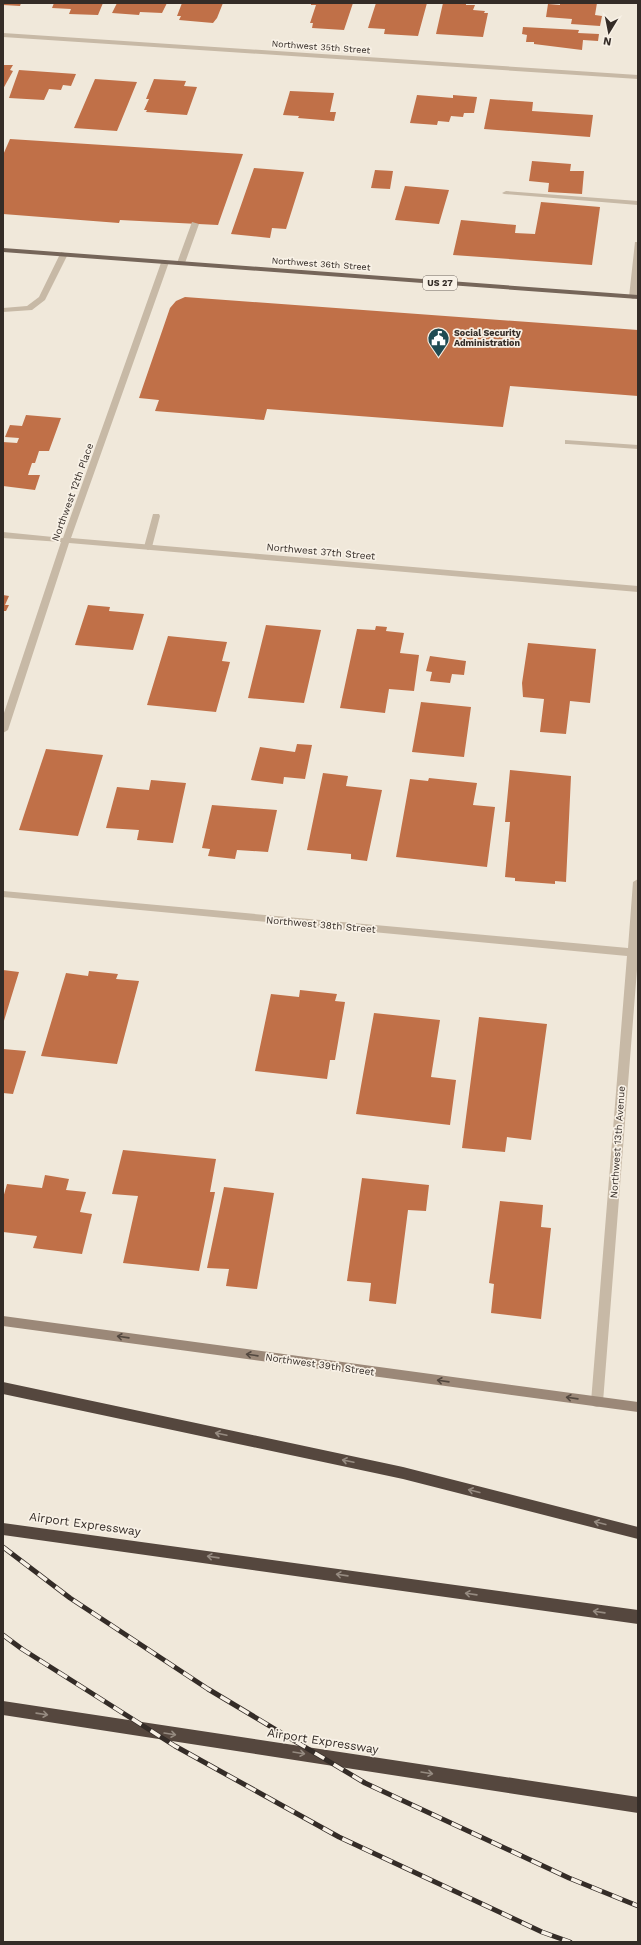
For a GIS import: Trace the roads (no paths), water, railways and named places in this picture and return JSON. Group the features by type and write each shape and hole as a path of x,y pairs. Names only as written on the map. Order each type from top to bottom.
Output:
{"highway":[{"path":"3,1388 404,1473 638,1533"},
{"name":"Airport Expressway","path":"3,1529 638,1617"},
{"name":"Airport Expressway","path":"3,1708 638,1805"}],"main road":[{"name":"Northwest 36th Street","path":"3,250 635,297"},
{"name":"Northwest 39th Street","path":"3,1321 638,1407"}],"street":[{"name":"Northwest 35th Street","path":"3,35 638,77"},
{"path":"506,193 638,203"},
{"path":"181,263 194,224"},
{"path":"635,297 638,244"},
{"path":"3,310 29,308 42,298 64,254"},
{"name":"Northwest 12th Place","path":"3,730 66,540 165,262"},
{"path":"568,442 638,447"},
{"path":"148,548 156,516"},
{"name":"Northwest 37th Street","path":"3,535 638,588"},
{"name":"Northwest 13th Avenue","path":"597,1402 635,953 638,882"},
{"name":"Northwest 38th Street","path":"3,894 635,953"}],"railway":[{"path":"3,1547 70,1598 208,1689 365,1783 569,1878 638,1906"},
{"path":"3,1635 22,1649 175,1746 339,1837 542,1932 570,1942"}],"place":[{"name":"Social Security Administration","path":"439,358"}]}
